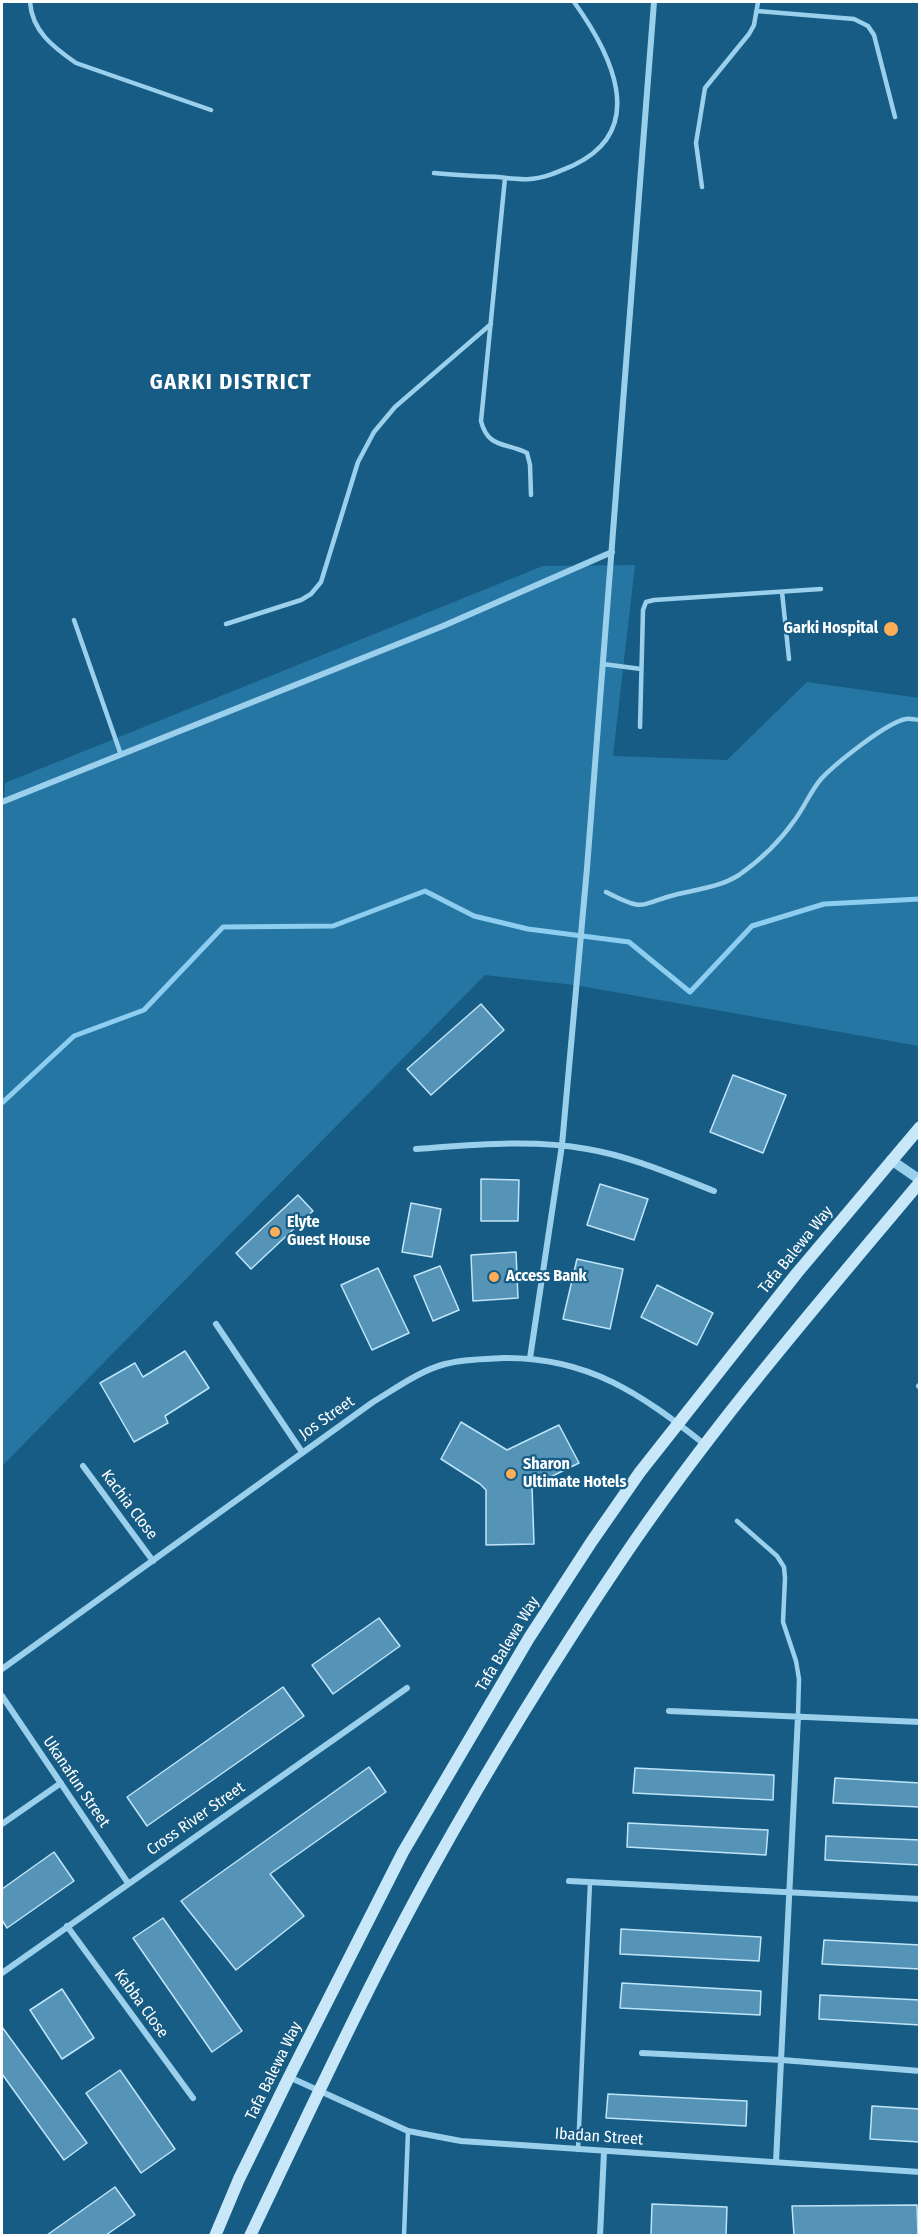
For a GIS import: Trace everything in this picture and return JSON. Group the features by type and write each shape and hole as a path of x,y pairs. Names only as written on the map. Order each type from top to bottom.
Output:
{"main road":[{"name":"Tafa Balewa Way","path":"215,2235 239,2179 289,2077 403,1852 529,1638 592,1541 677,1423 891,1160 914,1142 920,1127"},
{"path":"250,2235 431,1871 500,1750 624,1556 704,1444 920,1181"}],"street":[{"path":"530,1358 562,1145 587,868 654,2"},
{"path":"2,802 443,626 612,552"},
{"path":"416,1149 480,1144 562,1145 617,1156 714,1191"},
{"path":"891,1160 920,1181"},
{"path":"216,1324 302,1452"},
{"name":"Jos Street","path":"2,1669 373,1402 411,1379 444,1364 480,1359 530,1358 575,1366 620,1385 704,1444"},
{"name":"Kachia Close","path":"83,1466 153,1561"},
{"name":"Cross River Street","path":"2,1973 407,1688"},
{"name":"Ukanafun Street","path":"2,1696 128,1883"},
{"path":"669,1711 920,1722"},
{"path":"776,2162 798,1716"},
{"path":"2,1824 61,1783"},
{"path":"569,1881 920,1899"},
{"name":"Kabba Close","path":"67,1926 193,2098"},
{"path":"642,2053 782,2060 920,2071"},
{"name":"Ibadan Street","path":"289,2077 408,2131 461,2141 920,2172"},
{"path":"600,2235 604,2152"}],"lane":[{"path":"30,2 35,23 43,35 57,50 76,63 211,110"},
{"path":"434,173 531,179 559,171 585,159 600,148 611,134 617,103 616,87 611,69 598,41 574,2"},
{"path":"702,187 696,143 705,88 749,34 754,25 758,2"},
{"path":"757,11 855,19 862,22 874,35 895,117"},
{"path":"505,178 481,421 484,434 496,444 527,453 530,465 531,495"},
{"path":"226,624 301,600 311,594 321,582 358,462 374,432 395,408 491,324"},
{"path":"640,727 643,610 646,602 821,589"},
{"path":"782,592 789,659"},
{"path":"74,620 121,755"},
{"path":"603,664 641,669"},
{"path":"606,892 630,904 640,906 682,893 718,886 739,875 774,845 795,820 821,779 888,727 906,718 920,720"},
{"path":"737,1521 777,1556 783,1567 785,1578 783,1622 799,1679 798,1716"},
{"path":"578,2150 590,1882"},
{"path":"404,2235 408,2131"}],"shaded area":[{"path":"635,565 613,756 727,760 807,682 919,698 919,1046 575,985 485,975 2,1466 2,828 5,783 543,566"}],"building":[{"path":"481,1004 504,1030 431,1095 407,1069"},
{"path":"733,1075 786,1095 763,1153 710,1132"},
{"path":"481,1179 519,1180 518,1221 481,1221"},
{"path":"600,1184 648,1199 634,1240 587,1225"},
{"name":"Elyte Guest House","path":"298,1195 313,1211 251,1269 236,1253"},
{"path":"411,1203 441,1209 432,1257 402,1252"},
{"name":"Access Bank","path":"516,1252 518,1298 473,1301 471,1255"},
{"path":"577,1259 623,1269 610,1329 563,1319"},
{"path":"440,1266 459,1310 433,1321 414,1276"},
{"path":"378,1268 409,1333 372,1350 341,1285"},
{"path":"657,1285 713,1313 697,1345 641,1317"},
{"path":"185,1351 209,1388 165,1416 168,1423 134,1442 100,1383 135,1363 143,1377"},
{"name":"Sharon Ultimate Hotels","path":"461,1422 507,1450 559,1425 579,1463 532,1486 534,1544 486,1545 486,1490 441,1459"},
{"path":"379,1618 400,1646 333,1694 312,1665"},
{"path":"283,1687 304,1716 147,1826 127,1797"},
{"path":"369,1767 386,1792 270,1874 304,1916 236,1970 181,1901"},
{"path":"635,1768 774,1775 773,1800 633,1793"},
{"path":"835,1778 920,1783 920,1807 833,1803"},
{"path":"628,1823 768,1830 766,1855 627,1847"},
{"path":"826,1836 920,1840 920,1865 825,1860"},
{"path":"54,1852 74,1881 7,1928 2,1920 2,1889"},
{"path":"163,1918 242,2031 212,2052 133,1938"},
{"path":"621,1929 761,1937 759,1961 620,1954"},
{"path":"824,1940 920,1945 920,1969 822,1964"},
{"path":"622,1983 761,1991 760,2015 620,2008"},
{"path":"62,1989 94,2038 62,2059 30,2010"},
{"path":"820,1995 920,2000 920,2025 819,2019"},
{"path":"2,2027 87,2143 64,2160 2,2074"},
{"path":"120,2070 175,2149 141,2173 86,2093"},
{"path":"608,2094 747,2101 746,2126 606,2118"},
{"path":"872,2106 920,2109 920,2142 870,2139"},
{"path":"115,2187 135,2215 106,2235 47,2235"},
{"path":"652,2204 727,2207 726,2235 651,2235"},
{"path":"917,2205 918,2235 794,2235 792,2206"}],"waterway":[{"path":"2,1103 74,1036 144,1010 223,927 333,926 425,891 474,916 528,929 629,942 690,992 752,926 824,904 920,899"}],"place":[{"name":"Garki Hospital","path":"891,629"},
{"name":"Elyte Guest House","path":"275,1232"},
{"name":"Access Bank","path":"494,1277"},
{"name":"Sharon Ultimate Hotels","path":"511,1474"}],"district":[{"name":"GARKI DISTRICT","path":"231,383"}]}
